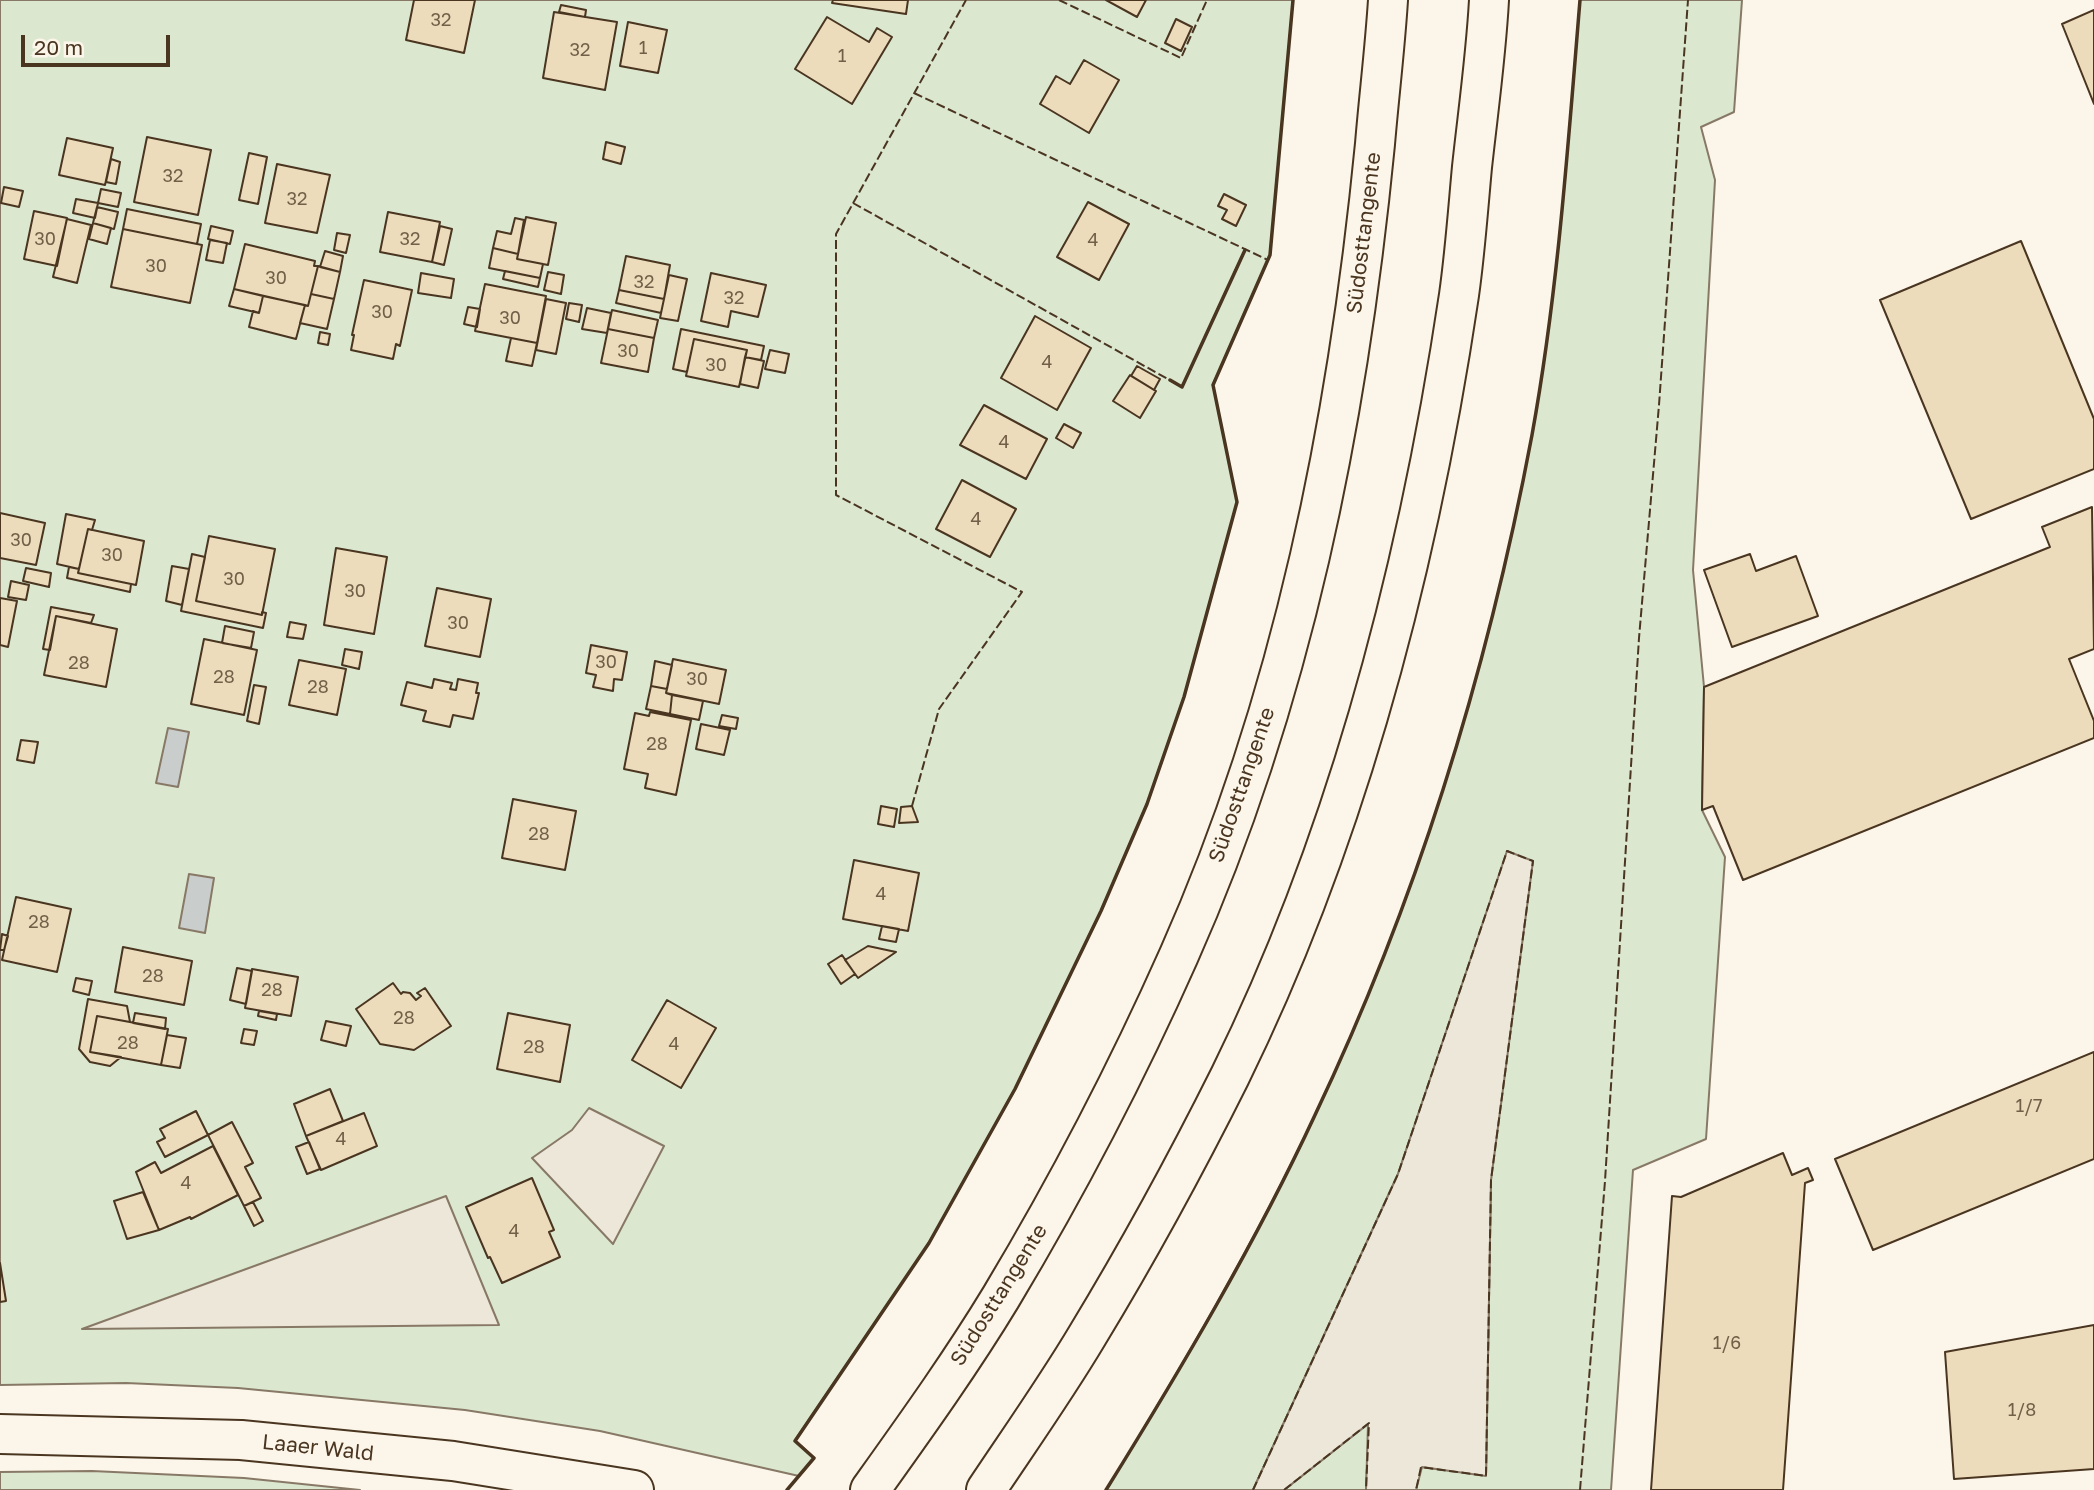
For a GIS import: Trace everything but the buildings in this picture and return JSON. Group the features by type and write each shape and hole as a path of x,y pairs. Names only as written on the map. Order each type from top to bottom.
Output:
{"main road":[{"name":"Südosttangente","path":"870,1490 999,1300 1071,1175 1181,951 1254,759 1287,649 1321,513 1344,386 1367,227 1388,0"},
{"path":"986,1490 1086,1338 1149,1230 1230,1076 1280,963 1345,791 1386,651 1440,409 1460,291 1489,0"},
{"name":"Laaer Wald","path":"0,1434 240,1440 453,1461 634,1490"}],"green space":[{"path":"0,0 1293,0 1270,255 1213,385 1237,502 1184,697 1147,804 1101,911 1015,1089 929,1243 795,1440 814,1458 799,1476 600,1431 465,1410 238,1388 126,1383 0,1385"},
{"path":"1580,0 1742,0 1734,112 1701,127 1715,180 1693,570 1704,687 1702,810 1725,857 1706,1139 1633,1170 1611,1490 1416,1490 1421,1467 1486,1475 1491,1180 1508,851 1398,1174 1253,1490 1106,1490 1216,1305 1315,1115 1386,951 1445,782 1494,610 1532,435 1555,273"},
{"path":"1369,1423 1366,1490 1284,1490"},
{"path":"92,1471 244,1478 360,1490 0,1490 0,1472"}],"shaded area":[{"path":"168,728 189,732 178,787 156,783"},
{"path":"1507,851 1533,861 1491,1180 1486,1476 1422,1467 1416,1490 1366,1490 1368,1424 1284,1490 1253,1490 1398,1174"},
{"path":"189,874 214,878 205,933 179,928"},
{"path":"589,1108 664,1146 613,1244 532,1158 572,1130"},
{"path":"446,1196 499,1325 82,1329 279,1257"}],"fence":[{"path":"912,806 939,709 1022,592 836,495 836,234 966,0"},
{"path":"1059,0 1181,58 1207,0"},
{"path":"1580,1490 1605,1181 1639,638 1688,0"},
{"path":"914,93 1268,260"},
{"path":"853,203 1182,387 1245,250"},
{"path":"1253,1490 1398,1174 1507,851 1533,861 1491,1180 1486,1476 1421,1467 1416,1490"},
{"path":"1284,1490 1369,1423 1366,1490"}],"wall":[{"path":"787,1490 814,1458 795,1441 929,1243 1015,1089 1101,911 1147,804 1184,697 1237,502 1213,385 1270,255 1293,0"},
{"path":"1106,1490 1216,1306 1268,1211 1315,1115 1386,951 1445,782 1494,610 1532,435 1555,273 1580,0"},
{"path":"1170,380 1182,387 1245,250"}]}
